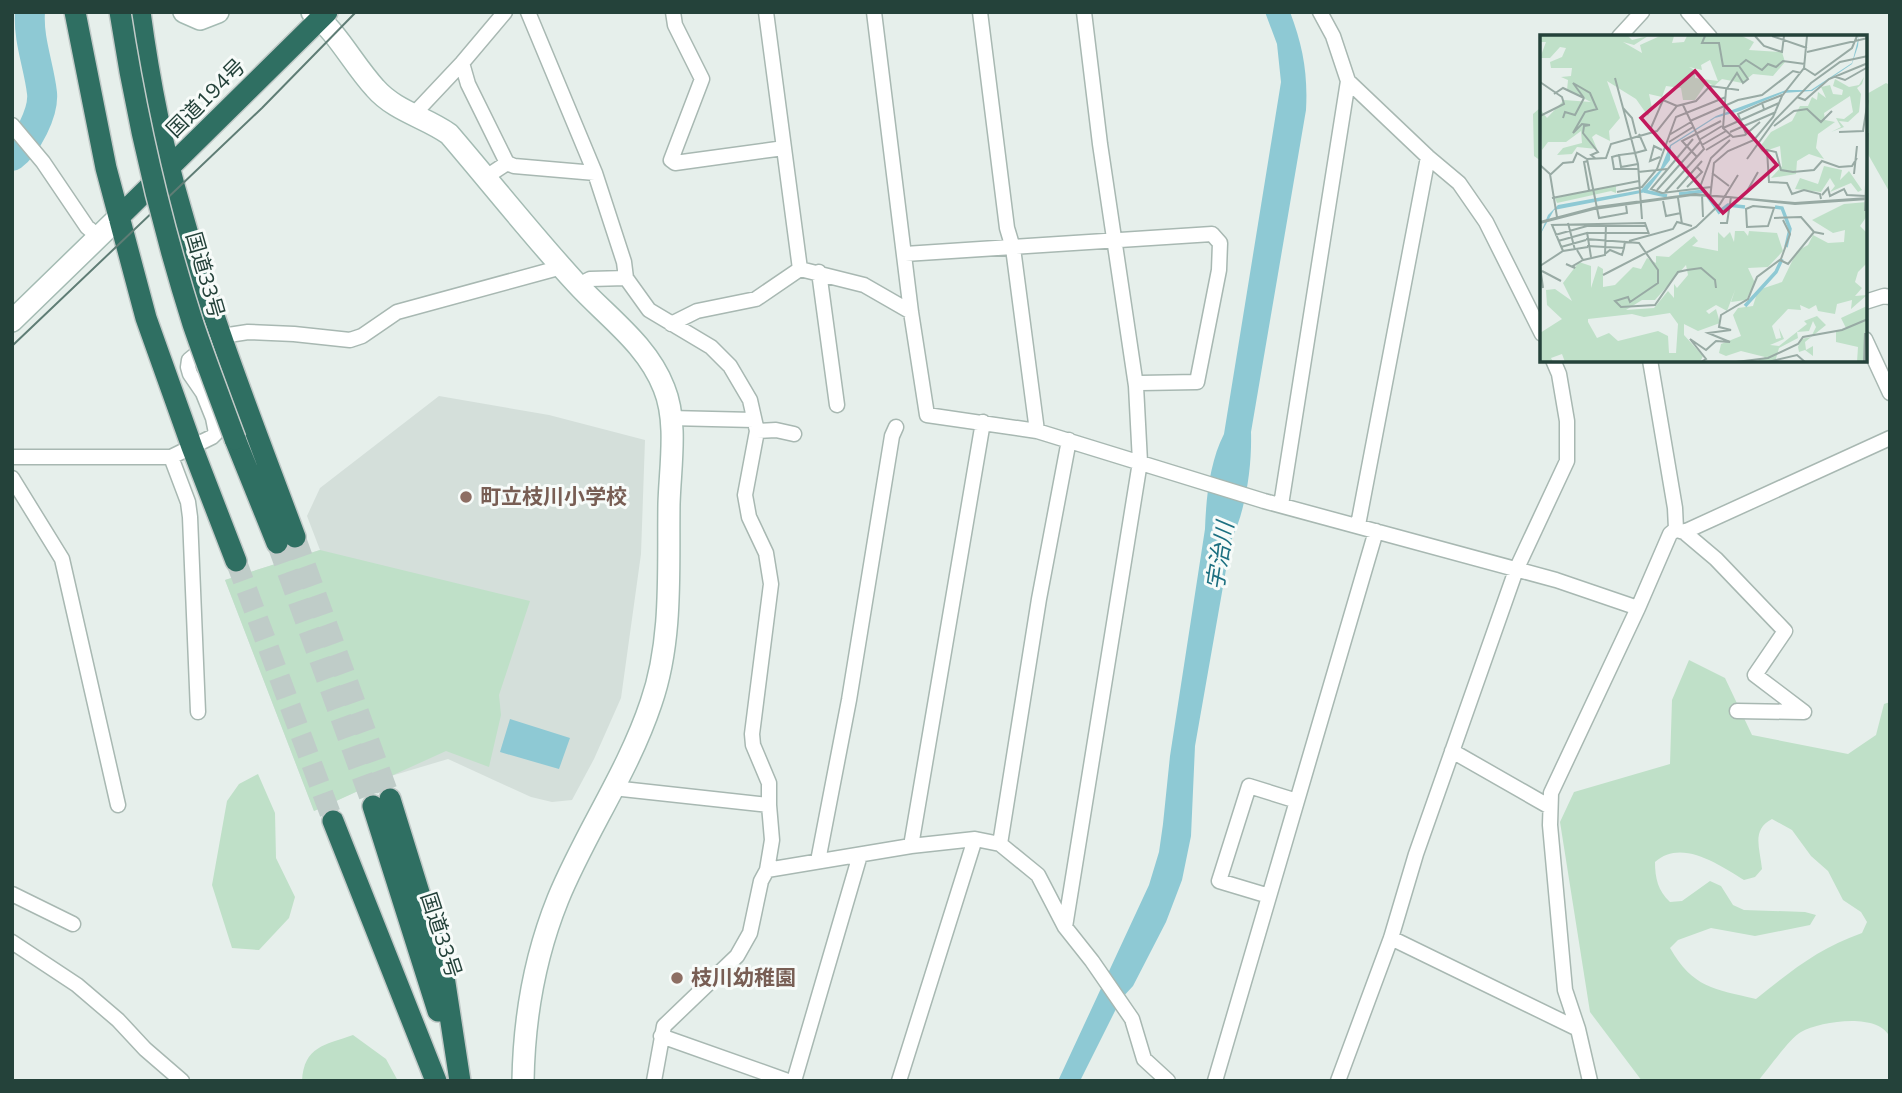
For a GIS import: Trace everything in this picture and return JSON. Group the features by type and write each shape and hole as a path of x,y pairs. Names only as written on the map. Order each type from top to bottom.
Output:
{"highway":[{"path":"75,12 106,168 146,318 236,561"},
{"name":"国道33号","path":"120,12 142,125 172,251 193,324 235,439 286,540 222,336"},
{"path":"140,12 147,65 180,209 222,336"},
{"name":"国道194号","path":"119,217 170,169 320,14"},
{"path":"381,803 443,970 459,1081"},
{"path":"333,821 436,1081"}],"street":[{"path":"184,12 200,19 218,12"},
{"path":"413,115 505,12"},
{"path":"528,12 595,173 624,262 626,278 649,310 711,347 730,366 750,400 755,426 745,495 749,517 766,553 771,584 752,734 753,745 769,783 772,840 750,933 737,956 664,1026 654,1081"},
{"path":"673,12 675,25 702,79 671,160 675,163 785,148"},
{"path":"766,12 800,269"},
{"path":"874,12 911,312 927,415 1037,431 1264,501 1556,580 1638,608"},
{"path":"980,12 1007,228 1013,248 1037,431"},
{"path":"1065,927 1140,462 1136,386 1100,144 1084,12"},
{"path":"1281,505 1348,81 1334,36 1320,12"},
{"path":"1621,35 1642,12"},
{"path":"1688,12 1708,35"},
{"path":"320,14 374,88 389,102 436,124 449,134 578,285 635,342 648,358 664,388 670,418 665,644 659,677 651,704 613,788 557,900 528,1008 523,1081"},
{"path":"462,63 468,84 507,163 514,166 595,173"},
{"path":"1348,81 1459,183 1486,222 1540,330"},
{"path":"13,125 43,162 87,227 99,237"},
{"path":"1358,525 1428,157"},
{"path":"486,177 507,163"},
{"path":"12,321 119,217"},
{"path":"905,254 1212,234 1220,243 1219,270 1197,382 1141,383 1136,386"},
{"path":"12,457 171,457 216,433 203,393 190,374 189,360 222,336 248,332 351,340 362,336 397,312 562,267"},
{"path":"671,324 697,312 756,299 800,269 864,285 911,312"},
{"path":"819,272 837,405"},
{"path":"578,285 590,279 626,278"},
{"path":"1867,301 1878,297 1890,297"},
{"path":"1867,343 1890,393"},
{"path":"1338,1081 1391,938 1416,854 1516,570 1567,461 1567,421 1559,374 1554,362"},
{"path":"1650,362 1680,531 1716,559 1786,631 1755,676 1804,712 1737,711"},
{"path":"670,418 755,426 794,434"},
{"path":"911,846 983,422"},
{"path":"818,861 849,700 892,436 896,427"},
{"path":"1590,1081 1578,1029 1565,990 1550,825 1551,793 1670,534 1890,438"},
{"path":"1000,844 1039,599 1069,440"},
{"path":"171,457 188,502 190,517 198,712"},
{"path":"12,478 62,559 118,805"},
{"path":"1215,1081 1376,530"},
{"path":"1452,751 1550,807"},
{"path":"1269,896 1219,881 1249,786 1297,801"},
{"path":"613,788 769,805"},
{"path":"899,1081 975,839"},
{"path":"767,870 911,846 975,839 1000,844 1038,875 1065,927 1132,1019 1144,1059 1168,1081"},
{"path":"661,1036 791,1081 860,855"},
{"path":"12,894 73,924"},
{"path":"1391,938 1578,1029"},
{"path":"12,942 77,985 182,1081"}],"shaded area":[{"name":"町立枝川小学校","path":"439,396 549,415 645,440 641,554 621,698 572,800 552,802 531,797 448,759 391,776 314,811 225,580 320,550 307,516 320,488"}],"green space":[{"path":"1886,83 1890,85 1890,193 1867,153 1867,94"},
{"path":"1540,108 1540,160 1534,156 1533,114"},
{"path":"320,550 530,601 499,695 501,715 489,767 446,751 314,811 225,580"},
{"path":"1689,660 1725,678 1752,735 1848,754 1876,735 1884,704 1890,702 1890,1038 1884,1030 1875,1025 1835,1022 1810,1028 1796,1035 1758,1081 1642,1081 1590,1012 1560,822 1574,792 1670,764 1672,700","holes":["1772,819 1792,830 1811,856 1828,871 1843,900 1861,912 1867,922 1862,933 1819,953 1756,999 1706,985 1687,971 1670,948 1678,940 1711,928 1755,936 1810,925 1816,915 1805,912 1744,910 1733,905 1721,886 1710,881 1682,901 1670,902 1658,884 1655,862 1665,855 1688,853 1712,861 1744,880 1755,877 1762,869 1758,840 1765,823"]},
{"path":"258,774 275,813 276,858 295,897 289,918 259,950 232,948 212,885 227,801 239,784"},
{"path":"353,1035 386,1059 398,1081 302,1081 307,1060 312,1054 325,1045"}],"water":[{"name":"宇治川","path":"1265,12 1290,12 1304,60 1306,110 1251,432 1247,488 1231,541 1195,746 1191,836 1182,880 1166,922 1133,986 1121,999 1080,1081 1058,1081 1149,885 1159,852 1170,756 1205,529 1206,505 1215,456 1224,434 1281,82 1277,44"},
{"path":"510,719 570,738 559,769 500,752"}],"waterway":[{"path":"12,156 33,128 42,101 30,12"}],"tunnel":[{"path":"295,537 390,799"},
{"path":"277,543 373,806"},
{"path":"236,561 333,821"}],"tram line":[{"path":"12,346 262,108 356,12"}],"place":[{"name":"町立枝川小学校","path":"466,497"},
{"name":"枝川幼稚園","path":"677,978"}]}
